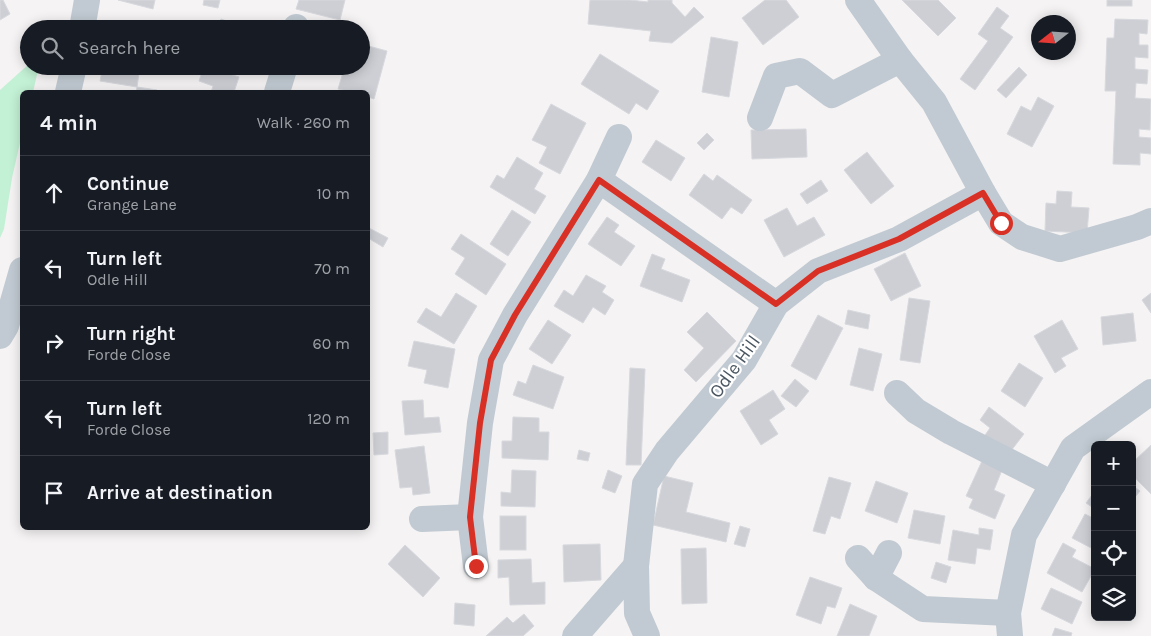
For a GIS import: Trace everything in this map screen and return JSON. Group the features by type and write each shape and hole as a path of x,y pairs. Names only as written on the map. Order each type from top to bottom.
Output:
{"street":[{"path":"84,20 87,0"},
{"path":"858,0 900,60 934,102 1001,223 1022,237 1060,249 1138,227 1151,221"},
{"path":"760,118 776,76 800,71 832,95 900,60"},
{"path":"68,90 72,75"},
{"path":"278,90 282,75"},
{"path":"476,566 470,517 480,423 491,360 515,315 599,180 619,137"},
{"path":"599,180 776,304"},
{"name":"Odle Hill","path":"647,636 637,614 636,566 645,484 666,451 744,360 776,304 818,271 899,239 983,193"},
{"path":"0,336 6,326 20,277"},
{"path":"858,558 876,578 923,609 1009,624 1024,535 1073,448 1151,392"},
{"path":"897,393 916,411 951,432 1054,484"},
{"path":"422,519 470,517"},
{"path":"876,578 889,553"},
{"path":"575,636 636,566"}],"green space":[{"path":"20,72 20,75 37,75 33,90 20,90 20,143 4,229 0,238 0,90"}],"building":[{"path":"0,0 3,0 10,14 0,20"},
{"path":"118,0 155,0 153,9"},
{"path":"204,0 220,0 218,8 203,5"},
{"path":"299,0 345,0 340,20 296,9"},
{"path":"590,0 648,2 648,0 672,0 672,3 685,17 694,7 704,17 672,43 649,41 651,31 588,24"},
{"path":"765,0 786,0 799,17 763,45 742,18"},
{"path":"902,0 938,0 956,18 938,36"},
{"path":"1107,0 1132,0 1132,6 1107,6"},
{"path":"997,7 1009,16 1000,28 1013,37 975,90 960,79 988,41 978,34"},
{"path":"1115,19 1148,20 1147,34 1139,33 1139,45 1148,45 1148,58 1135,57 1135,69 1148,70 1147,84 1136,83 1135,98 1151,99 1150,130 1139,129 1139,137 1151,138 1151,154 1140,153 1140,165 1113,164 1116,91 1105,91 1107,38 1114,38"},
{"path":"711,37 738,42 729,97 702,92"},
{"path":"370,46 387,51 374,99 370,98 370,90 338,89 342,75 370,75"},
{"path":"600,54 659,91 647,110 636,103 629,114 581,84"},
{"path":"1019,67 1027,75 1006,98 997,90"},
{"path":"101,75 139,75 137,87 100,81"},
{"path":"201,75 233,75 239,77 235,90 212,90 213,86 199,81"},
{"path":"137,87 157,90 136,90"},
{"path":"1038,97 1054,106 1032,147 1007,134 1021,106 1031,111"},
{"path":"551,104 586,123 560,174 539,163 547,147 532,140"},
{"path":"806,129 807,157 752,159 751,130"},
{"path":"707,133 714,140 704,150 697,143"},
{"path":"656,140 685,158 671,181 642,162"},
{"path":"867,152 894,186 871,204 844,170"},
{"path":"517,157 543,173 534,189 546,196 535,214 490,187 497,175 504,179"},
{"path":"704,174 713,181 717,175 752,200 742,214 731,207 722,219 689,195"},
{"path":"821,180 828,191 807,204 800,194"},
{"path":"1057,191 1072,192 1071,207 1089,208 1087,233 1045,231 1046,203 1056,204"},
{"path":"787,208 797,226 814,217 825,235 784,257 764,220"},
{"path":"512,210 531,222 508,256 490,244"},
{"path":"607,217 619,225 614,232 635,246 621,266 588,244"},
{"path":"370,229 388,238 383,247 370,239"},
{"path":"461,234 506,264 486,295 455,274 465,258 451,249"},
{"path":"905,253 921,286 891,301 874,269"},
{"path":"652,254 665,259 661,269 690,280 682,302 640,286"},
{"path":"586,275 606,286 602,292 614,300 605,315 593,307 583,323 554,306 564,290 573,296"},
{"path":"456,293 477,306 454,344 417,322 426,308 441,317"},
{"path":"1151,293 1151,313 1142,300"},
{"path":"909,298 930,301 920,363 900,360"},
{"path":"848,310 870,315 868,329 845,324"},
{"path":"707,312 736,341 696,382 684,370 704,348 687,332"},
{"path":"1133,313 1136,341 1103,345 1101,317"},
{"path":"818,315 843,328 816,380 791,366"},
{"path":"548,320 571,335 552,364 529,349"},
{"path":"1062,320 1078,349 1061,358 1066,366 1055,373 1034,336"},
{"path":"414,341 455,349 448,388 424,383 427,370 408,366"},
{"path":"859,348 882,354 873,391 850,385"},
{"path":"1019,363 1043,378 1025,407 1001,391"},
{"path":"533,365 564,377 553,409 513,395 518,381 526,384"},
{"path":"630,368 645,369 641,465 626,465"},
{"path":"795,379 809,391 796,407 781,396"},
{"path":"773,390 785,409 769,420 778,434 761,445 740,411"},
{"path":"423,400 424,418 439,417 441,432 405,435 402,401"},
{"path":"989,407 1024,434 1007,456 983,438 990,428 980,420"},
{"path":"513,417 539,418 539,432 549,432 548,460 502,458 502,441 512,441"},
{"path":"388,432 388,454 374,455 373,433"},
{"path":"1151,445 1151,494 1136,479 1136,459"},
{"path":"424,446 430,493 413,495 412,487 400,488 395,450"},
{"path":"579,450 590,453 588,461 577,459"},
{"path":"982,461 1002,470 994,490 1005,495 995,519 969,508 973,499 966,496"},
{"path":"512,470 536,471 535,507 501,506 501,492 511,493"},
{"path":"608,470 622,476 615,493 602,488"},
{"path":"664,476 693,483 686,512 730,523 726,542 653,525"},
{"path":"829,477 851,483 840,519 831,516 825,534 813,531"},
{"path":"876,481 908,493 897,523 865,511"},
{"path":"1136,488 1140,491 1136,496"},
{"path":"1091,496 1091,506 1086,503"},
{"path":"914,510 945,516 940,544 908,538"},
{"path":"1085,514 1091,517 1091,548 1072,538"},
{"path":"500,516 526,516 526,550 500,550"},
{"path":"740,526 750,529 745,547 734,544"},
{"path":"979,528 993,530 990,550 977,548 975,564 948,560 953,530 979,535"},
{"path":"1063,543 1076,550 1072,557 1091,567 1091,576 1082,592 1047,573"},
{"path":"600,544 601,580 564,582 563,545"},
{"path":"405,545 440,578 423,597 388,564"},
{"path":"706,548 707,603 682,604 681,549"},
{"path":"531,559 532,583 545,582 545,604 510,605 509,577 498,578 498,560"},
{"path":"936,562 951,567 946,583 931,578"},
{"path":"810,577 842,588 835,608 827,606 821,624 796,615"},
{"path":"1051,588 1082,602 1072,624 1041,609"},
{"path":"455,603 475,605 474,626 454,624"},
{"path":"850,604 877,616 869,636 837,636"},
{"path":"524,614 534,626 523,636 486,636 507,617 513,623"},
{"path":"1055,628 1072,633 1071,636 1052,636"}],"route":[{"path":"476,566 470,517 480,423 491,360 515,315 599,180 776,304 818,271 899,239 983,193 1001,223"}]}
